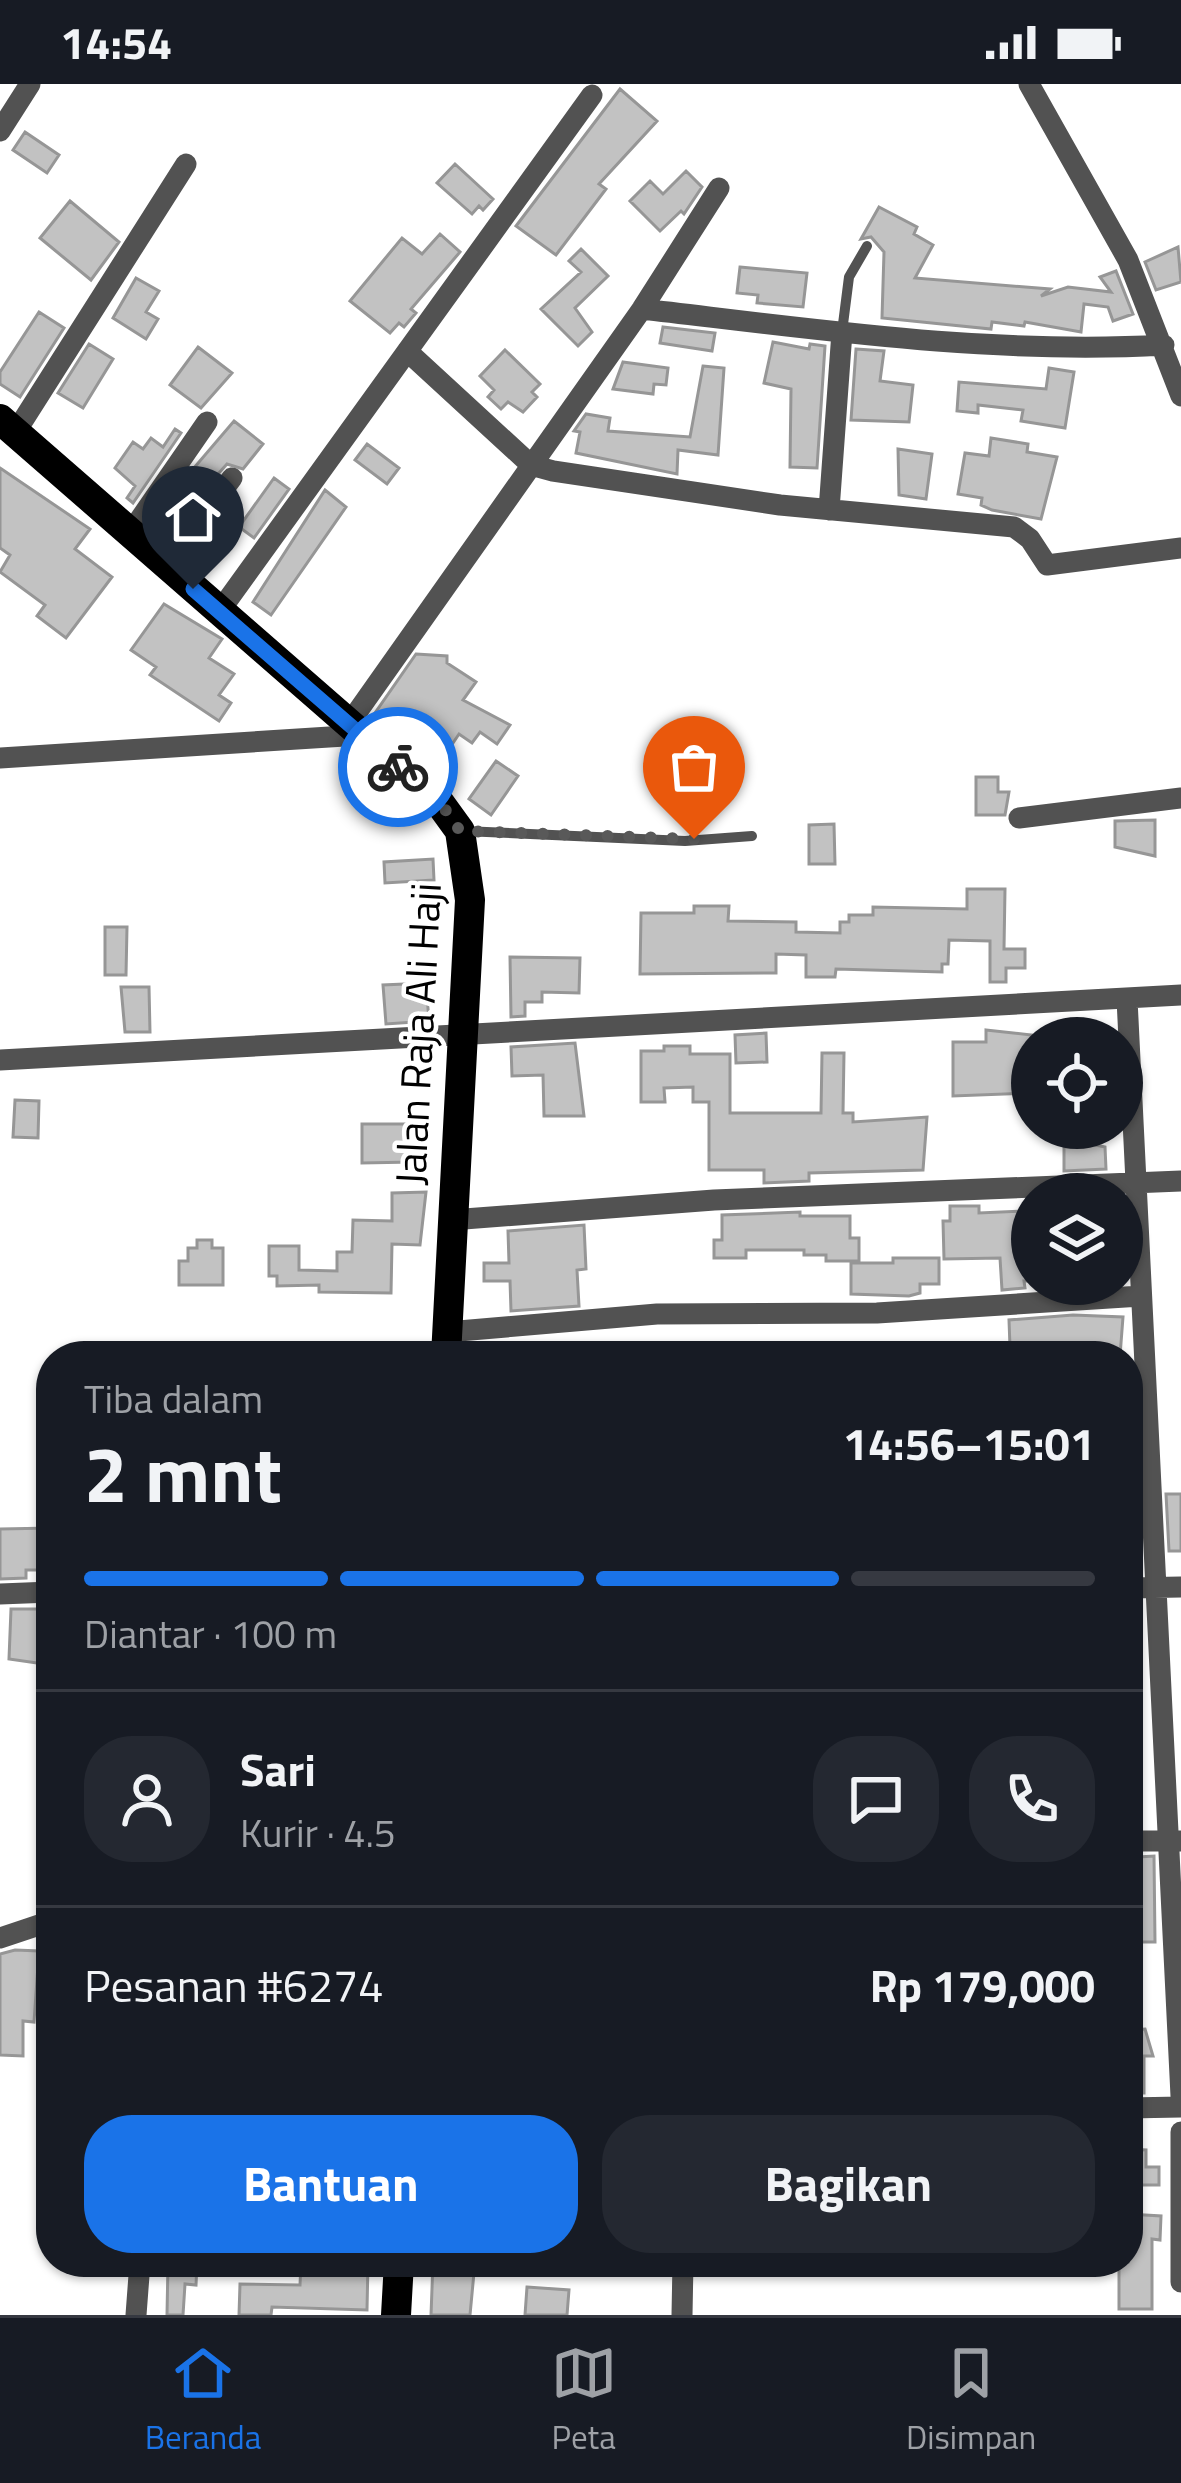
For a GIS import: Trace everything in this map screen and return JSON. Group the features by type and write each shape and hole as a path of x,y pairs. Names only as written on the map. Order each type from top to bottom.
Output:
{"main road":[{"name":"Jalan Raja Ali Haji","path":"8,426 440,802 460,831 470,900 447,1341"},
{"path":"396,2315 397,2277"}],"street":[{"path":"0,131 30,84"},
{"path":"1029,84 1086,178 1164,345 1181,396"},
{"path":"219,612 592,94"},
{"path":"8,426 186,164"},
{"path":"0,758 354,730 642,309 719,188"},
{"path":"642,309 842,332 1091,349 1164,345"},
{"path":"829,510 842,332"},
{"path":"407,351 532,465 829,510 1014,527 1030,539 1047,565 1181,548"},
{"path":"131,532 207,422"},
{"path":"167,565 232,478"},
{"path":"1019,818 1181,798"},
{"path":"0,1060 1181,995"},
{"path":"1127,999 1137,1173"},
{"path":"1143,1185 1181,1181"},
{"path":"451,1220 714,1200 1011,1190"},
{"path":"468,1341 658,1314 877,1312 1011,1304"},
{"path":"1141,1305 1154,1588 1174,1841 1181,2096"},
{"path":"1143,1588 1181,1587"},
{"path":"0,1594 36,1593"},
{"path":"1143,1841 1174,1841"},
{"path":"0,1938 36,1926"},
{"path":"1143,2108 1181,2107"},
{"path":"1181,2132 1181,2282"},
{"path":"136,2315 139,2277"},
{"path":"682,2315 683,2277"}],"lane":[{"path":"842,332 849,277 867,246"},
{"path":"460,831 685,841 752,836"}],"building":[{"path":"620,89 657,121 599,184 606,189 556,255 516,226"},
{"path":"25,132 59,155 47,173 13,150"},
{"path":"455,164 493,199 483,210 479,206 472,214 437,183"},
{"path":"686,171 702,187 684,214 681,211 660,231 630,201 650,181 663,194"},
{"path":"70,201 119,242 91,280 40,238"},
{"path":"879,207 917,227 914,234 933,245 915,278 1050,289 1041,296 1068,287 1111,292 1100,277 1116,271 1133,314 1113,321 1108,307 1084,304 1081,332 1025,322 1024,326 992,322 991,329 882,318 884,252 871,237 861,239"},
{"path":"440,234 460,252 411,309 416,313 404,327 399,323 390,333 350,301 402,238 422,254"},
{"path":"1178,247 1181,282 1156,290 1145,262"},
{"path":"581,249 608,276 575,308 592,332 578,346 541,309 581,272 569,261"},
{"path":"740,267 807,273 803,307 757,303 758,295 737,293"},
{"path":"136,278 159,291 146,312 158,319 146,339 113,318"},
{"path":"39,312 64,328 20,397 0,384 0,372"},
{"path":"663,327 715,333 712,351 660,343"},
{"path":"773,342 809,349 810,344 825,346 817,468 790,467 791,389 764,383"},
{"path":"89,344 113,359 83,408 58,393"},
{"path":"198,347 232,373 201,408 170,385"},
{"path":"856,349 884,351 880,381 913,385 909,422 851,420"},
{"path":"505,350 540,384 532,392 537,397 523,412 508,402 501,409 488,397 494,390 480,376"},
{"path":"623,362 668,368 666,385 654,384 653,394 613,389"},
{"path":"703,366 724,368 718,455 678,450 677,474 576,453 580,432 574,431 586,414 610,418 608,431 690,437"},
{"path":"1049,368 1074,372 1065,428 1021,421 1023,410 978,405 978,413 957,411 959,382 1046,389"},
{"path":"234,421 263,444 243,469 227,464 210,483 193,469"},
{"path":"175,429 181,433 133,503 127,498 135,486 115,468 133,442 143,449 151,438 163,447"},
{"path":"991,438 1028,444 1027,452 1057,457 1041,519 992,510 981,505 982,498 958,494 965,453 989,456"},
{"path":"367,444 399,468 387,484 355,460"},
{"path":"898,449 932,454 926,499 899,495"},
{"path":"0,468 90,529 75,549 112,577 66,638 37,616 45,605 0,572 10,555 0,548"},
{"path":"274,478 289,489 254,538 239,527"},
{"path":"325,490 346,507 271,615 253,602"},
{"path":"164,604 222,639 209,658 234,674 219,695 231,703 219,721 150,675 156,667 131,650"},
{"path":"416,654 447,656 447,663 476,682 463,700 510,725 497,744 480,732 472,743 459,734 453,743 440,735 435,742 400,719 397,725 375,713"},
{"path":"496,761 518,776 491,815 469,799"},
{"path":"976,777 998,777 998,792 1009,792 1005,815 976,815"},
{"path":"1155,820 1155,856 1115,847 1115,821"},
{"path":"834,824 835,864 809,864 809,825"},
{"path":"433,859 434,880 385,883 384,862"},
{"path":"967,889 1005,889 1004,949 1025,949 1025,968 1006,968 1006,982 990,982 990,941 949,940 948,964 942,964 942,972 836,969 835,977 806,977 806,955 776,954 776,973 640,974 641,913 694,913 694,906 729,906 728,921 796,922 796,932 840,933 840,922 849,922 849,915 873,915 873,907 967,909"},
{"path":"105,927 127,927 126,975 105,975"},
{"path":"510,957 580,958 579,993 542,992 542,1002 525,1002 525,1016 511,1017"},
{"path":"426,983 429,1021 386,1024 383,985"},
{"path":"121,987 149,987 150,1032 125,1032"},
{"path":"986,1030 1011,1033 1011,1094 953,1096 953,1042 986,1042"},
{"path":"766,1033 767,1062 736,1063 735,1035"},
{"path":"575,1043 584,1116 544,1116 543,1075 512,1076 511,1047"},
{"path":"664,1046 690,1046 690,1054 730,1054 730,1113 821,1113 822,1053 844,1053 843,1113 853,1113 853,1122 927,1117 923,1170 809,1173 809,1181 764,1183 764,1170 709,1170 709,1102 693,1102 693,1087 664,1088 665,1102 641,1102 641,1051 664,1051"},
{"path":"15,1100 39,1101 38,1138 13,1137"},
{"path":"362,1124 413,1124 413,1162 362,1163"},
{"path":"1064,1149 1105,1149 1106,1169 1064,1171"},
{"path":"426,1192 420,1245 392,1244 391,1293 319,1292 319,1285 277,1286 277,1276 269,1276 269,1246 299,1246 299,1270 337,1271 337,1252 352,1252 353,1220 392,1221 392,1193"},
{"path":"950,1206 979,1206 979,1213 1011,1212 1011,1289 1002,1290 1000,1258 944,1259 943,1221 950,1221"},
{"path":"800,1212 800,1216 850,1216 850,1238 859,1238 859,1261 826,1261 826,1255 804,1255 804,1250 746,1250 746,1258 714,1258 714,1240 722,1240 722,1215"},
{"path":"584,1225 586,1269 577,1270 579,1306 511,1311 510,1281 484,1281 484,1263 509,1263 508,1231"},
{"path":"197,1240 212,1240 212,1248 223,1248 223,1285 179,1285 179,1261 188,1261 188,1248 197,1248"},
{"path":"893,1258 939,1258 939,1284 920,1284 920,1293 909,1296 851,1294 851,1263 893,1263"},
{"path":"1123,1317 1121,1341 1010,1341 1009,1320"},
{"path":"1166,1494 1181,1494 1181,1551 1169,1551"},
{"path":"36,1528 36,1570 26,1570 26,1578 0,1579 0,1529"},
{"path":"11,1609 36,1609 36,1663 9,1659"},
{"path":"1154,1856 1155,1942 1143,1942 1143,1857"},
{"path":"36,1951 34,2022 23,2021 23,2056 0,2055 0,1954"},
{"path":"1143,2029 1153,2056 1144,2056 1144,2093 1143,2093"},
{"path":"1143,2150 1146,2167 1159,2167 1159,2185 1143,2185"},
{"path":"1143,2215 1161,2216 1160,2240 1152,2239 1152,2309 1119,2309 1119,2277 1143,2277"},
{"path":"168,2277 196,2277 196,2285 185,2284 183,2315 167,2315"},
{"path":"300,2277 368,2277 367,2310 272,2307 271,2315 239,2315 240,2284 300,2285"},
{"path":"432,2277 474,2277 470,2315 431,2315"},
{"path":"527,2287 569,2290 567,2315 525,2315"}],"way so far":[{"path":"398,767 440,802 460,831 694,839"}],"route":[{"path":"193,589 398,767"}]}
